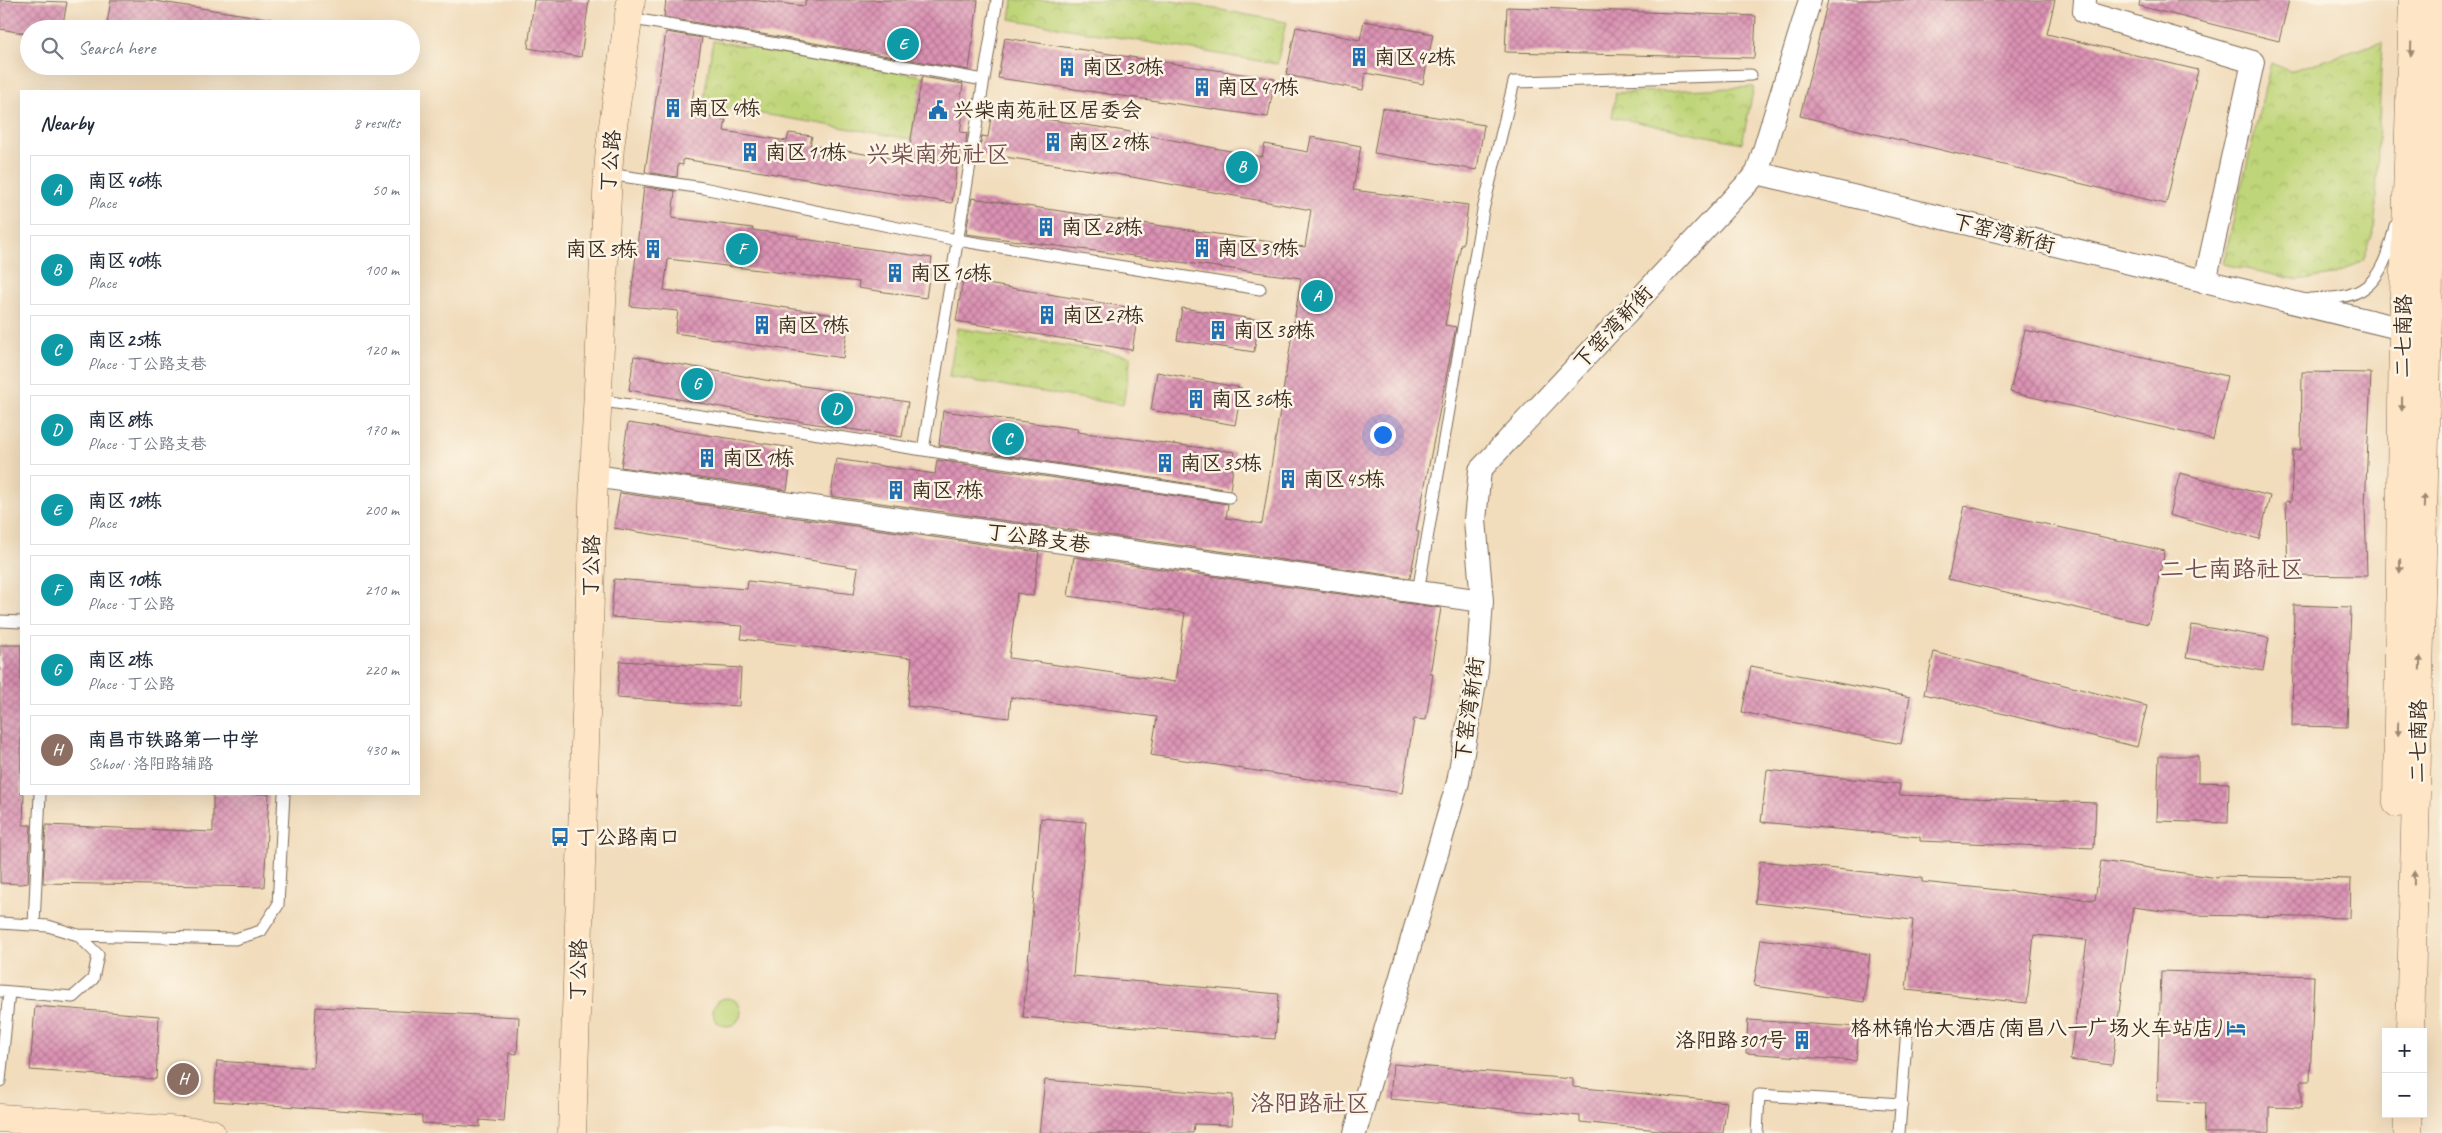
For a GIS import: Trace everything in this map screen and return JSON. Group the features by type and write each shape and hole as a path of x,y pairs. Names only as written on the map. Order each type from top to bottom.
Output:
{"main road":[{"name":"二七南路","path":"2395,1028 2403,329 2413,0"},
{"name":"二七南路","path":"2410,1028 2436,0"},
{"name":"丁公路","path":"572,1133 594,476 608,174 629,9"},
{"path":"0,1118 211,1133"},
{"path":"2393,1133 2394,1118"},
{"path":"2408,1118 2408,1133"}],"street":[{"path":"1757,173 1810,0"},
{"path":"2085,0 2084,12 2253,62 2205,282"},
{"name":"下窑湾新街","path":"1355,1133 1458,782 1477,672 1482,600 1475,520 1480,470 1757,173 2403,329"},
{"name":"丁公路支巷","path":"594,476 1482,600"}],"lane":[{"path":"923,450 996,0"},
{"path":"629,9 984,80"},
{"path":"1418,592 1483,210 1514,82 1751,75"},
{"path":"2284,300 2336,298 2358,292 2384,264 2393,238 2408,134"},
{"path":"608,174 703,188 958,240 1260,289"},
{"path":"597,400 1229,497"},
{"path":"0,621 20,622"},
{"path":"34,925 40,795"},
{"path":"0,923 48,926 78,935 235,939 261,931 278,905 284,795"},
{"path":"0,1081 5,991 74,997 93,979 98,955 78,935"},
{"path":"1899,1133 1907,1028"},
{"path":"1758,1133 1759,1096 1902,1104"}],"green space":[{"path":"1013,0 1167,0 1286,22 1277,64 1010,19"},
{"path":"713,41 923,76 911,139 703,104"},
{"path":"2382,42 2375,227 2363,261 2333,275 2298,280 2223,264 2271,63 2290,71"},
{"path":"1754,87 1742,143 1612,117 1616,93"},
{"path":"957,328 1131,356 1123,405 949,377"},
{"path":"727,998 737,1002 741,1012 737,1022 727,1026 717,1022 713,1012 717,1002"}],"building":[{"path":"0,0 67,2 64,20 20,20 20,32 0,29"},
{"path":"111,0 148,0 272,19 272,20 108,20"},
{"path":"534,0 589,0 581,57 528,48"},
{"path":"666,0 751,0 805,6 805,0 978,0 969,70 664,17"},
{"path":"1828,0 2055,0 2047,34 2198,70 2166,204 1800,116"},
{"path":"2140,0 2289,0 2279,41 2139,6"},
{"path":"1507,7 1756,16 1754,58 1505,52"},
{"name":"南区42栋","path":"1364,21 1433,34 1423,84 1366,73 1363,90 1286,75 1296,27 1360,40"},
{"path":"666,32 702,38 690,114 726,120 724,131 787,141 789,133 812,136 810,145 907,161 922,77 963,84 960,106 964,107 960,132 967,133 965,151 959,150 952,203 683,159 683,165 678,164 677,177 645,172"},
{"path":"1005,38 1275,79 1268,117 998,78"},
{"path":"1382,108 1484,125 1477,170 1374,153"},
{"path":"992,111 1125,131 1262,157 1265,144 1308,152 1311,137 1361,146 1353,190 1468,205 1463,244 1461,244 1445,325 1456,327 1416,531 1419,532 1410,578 831,496 836,459 935,474 937,460 1228,504 1226,518 1262,524 1301,278 966,234 972,198 1305,247 1311,210 1110,173 979,153 982,136 988,137"},
{"path":"644,187 675,191 672,218 753,228 752,230 798,236 797,238 932,258 926,298 858,288 859,282 668,259 664,290 849,317 843,358 675,333 678,311 630,306"},
{"name":"南区27栋","path":"963,280 1139,309 1132,350 956,321"},
{"name":"南区38栋","path":"1182,308 1259,320 1254,352 1177,340"},
{"path":"2025,330 2227,376 2213,439 2010,392"},
{"path":"634,356 765,380 908,402 902,437 803,422 629,390"},
{"name":"南区36栋","path":"1157,372 1242,388 1235,425 1151,410"},
{"path":"2302,372 2371,373 2365,506 2367,576 2288,575 2286,501 2291,502 2293,450 2301,450"},
{"path":"943,411 1078,429 1077,432 1235,452 1230,490 939,445"},
{"name":"南区1栋","path":"628,423 793,448 787,490 621,467"},
{"path":"2180,473 2270,496 2259,539 2169,515"},
{"path":"620,493 1039,552 1033,596 1017,593 1009,658 1175,682 1185,613 1068,596 1074,557 1441,608 1430,674 1433,674 1426,720 1414,719 1402,793 1151,755 1157,717 1011,697 1009,718 907,706 912,658 741,639 743,626 611,617 614,579 747,589 748,581 854,594 858,568 614,528"},
{"path":"1965,506 2165,551 2148,624 1948,579"},
{"path":"2294,605 2351,607 2347,727 2292,726"},
{"path":"2192,625 2269,638 2263,671 2186,658"},
{"path":"0,645 20,645 20,795 24,795 23,825 31,825 28,883 0,883"},
{"path":"1934,652 2147,706 2137,747 1924,694"},
{"path":"620,661 741,668 739,706 617,698"},
{"path":"1751,666 1910,697 1901,744 1742,712"},
{"path":"2159,756 2198,756 2198,782 2229,783 2228,823 2157,821"},
{"path":"1767,770 1900,784 1899,795 2096,803 2094,848 1920,841 1920,837 1761,822"},
{"path":"213,795 269,795 264,887 43,883 46,825 213,832"},
{"path":"1041,818 1086,822 1073,976 1279,994 1275,1039 1023,1017"},
{"path":"1760,861 1922,878 1922,882 2095,900 2101,861 2218,878 2218,876 2351,879 2350,918 2193,915 2133,907 2112,1065 2070,1060 2087,940 2034,935 2027,1003 1906,990 1913,920 1755,903"},
{"path":"1761,939 1870,954 1864,1002 1754,986"},
{"name":"格林锦怡大酒店(南昌八一广场火车站店)","path":"2161,971 2314,976 2310,1081 2301,1081 2301,1108 2269,1107 2269,1133 2204,1133 2205,1103 2157,1101"},
{"path":"35,1006 159,1016 156,1079 30,1070"},
{"path":"316,1007 519,1017 517,1054 509,1053 504,1122 480,1120 480,1127 422,1123 422,1116 214,1101 217,1061 313,1068"},
{"name":"洛阳路301号","path":"1748,1020 1859,1027 1856,1061 1746,1053"},
{"path":"1393,1064 1573,1079 1573,1087 1727,1102 1723,1133 1688,1133 1580,1122 1580,1116 1390,1099"},
{"path":"1045,1080 1233,1095 1232,1125 1194,1124 1193,1133 1039,1133"}],"place":[{"name":"南区18栋","path":"903,44"},
{"name":"南区42栋","path":"1359,57"},
{"name":"南区30栋","path":"1067,67"},
{"name":"南区41栋","path":"1202,87"},
{"name":"南区4栋","path":"673,108"},
{"name":"兴柴南苑社区居委会","path":"938,110"},
{"name":"南区29栋","path":"1053,142"},
{"name":"南区11栋","path":"750,152"},
{"name":"南区40栋","path":"1242,167"},
{"name":"南区28栋","path":"1046,227"},
{"name":"南区39栋","path":"1202,248"},
{"name":"南区3栋","path":"653,249"},
{"name":"南区10栋","path":"742,249"},
{"name":"南区16栋","path":"895,273"},
{"name":"南区46栋","path":"1317,296"},
{"name":"南区27栋","path":"1047,315"},
{"name":"南区9栋","path":"762,325"},
{"name":"南区38栋","path":"1218,330"},
{"name":"南区2栋","path":"697,384"},
{"name":"南区36栋","path":"1196,399"},
{"name":"南区8栋","path":"837,409"},
{"name":"南区25栋","path":"1008,439"},
{"name":"南区1栋","path":"707,458"},
{"name":"南区35栋","path":"1165,463"},
{"name":"南区45栋","path":"1288,479"},
{"name":"南区7栋","path":"896,490"},
{"name":"丁公路南口","path":"560,837"},
{"name":"格林锦怡大酒店(南昌八一广场火车站店)","path":"2236,1028"},
{"name":"洛阳路301号","path":"1802,1040"},
{"name":"南昌市铁路第一中学","path":"183,1079"}],"district":[{"name":"兴柴南苑社区","path":"938,154"},
{"name":"二七南路社区","path":"2232,569"},
{"name":"洛阳路社区","path":"1310,1103"}]}
